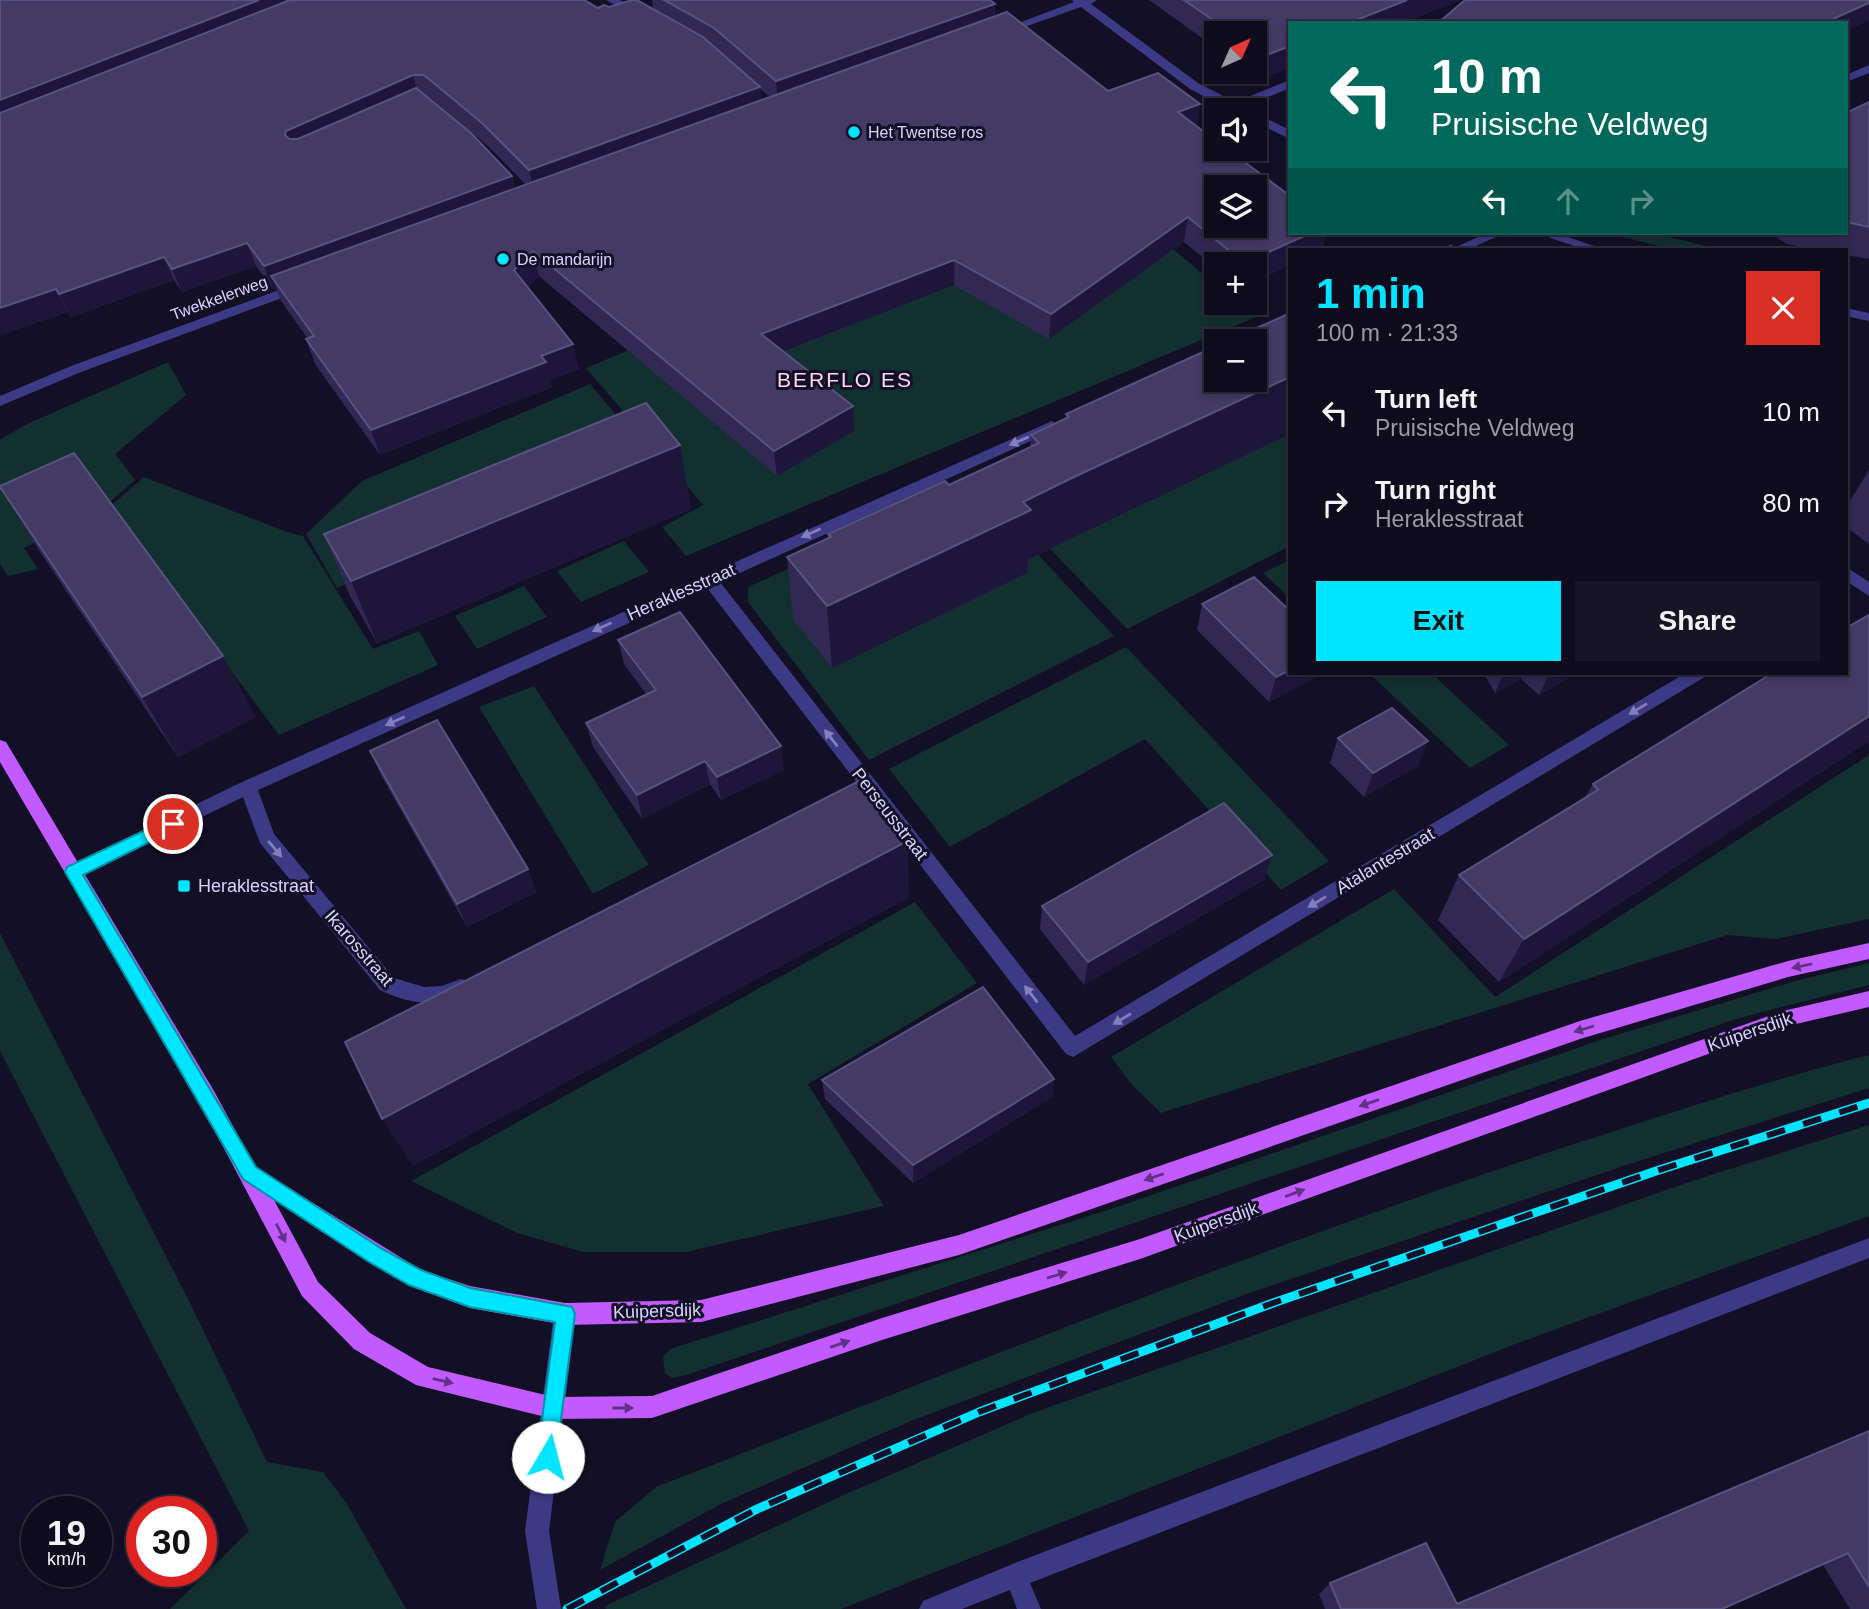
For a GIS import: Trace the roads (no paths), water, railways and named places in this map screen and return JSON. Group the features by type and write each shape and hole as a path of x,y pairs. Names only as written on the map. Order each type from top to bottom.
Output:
{"main road":[{"name":"Kuipersdijk","path":"0,747 249,1173 310,1289 362,1341 424,1377 554,1408 652,1407 881,1329 1140,1249 1783,1018 1869,999"},
{"name":"Kuipersdijk","path":"249,1173 415,1278 470,1297 565,1314 701,1311 959,1245 1580,1030 1788,969 1869,951"}],"street":[{"path":"612,0 656,24"},
{"path":"993,35 1084,1 1194,86 1217,98"},
{"path":"1848,78 1869,69"},
{"path":"1259,98 1288,85"},
{"path":"1267,123 1288,134"},
{"path":"1461,248 1493,235"},
{"path":"1550,235 1592,248"},
{"name":"Twekkelerweg","path":"0,401 76,369 312,282"},
{"path":"1848,312 1869,317"},
{"name":"Heraklesstraat","path":"73,872 248,787 1063,421"},
{"name":"Perseusstraat","path":"709,579 859,785 1073,1048"},
{"path":"1849,579 1869,590"},
{"name":"Atalantestraat","path":"1073,1048 1695,675"},
{"name":"Ikarosstraat","path":"248,787 266,838 387,985 402,993 426,998 453,991 477,978"},
{"path":"931,1609 1869,1248"},
{"path":"549,1609 537,1531 565,1314"},
{"path":"1015,1575 1029,1609"}],"railway":[{"path":"567,1609 757,1509 979,1412 1273,1303 1656,1171 1869,1103"}],"place":[{"name":"Het Twentse ros","path":"854,132"},
{"name":"De mandarijn","path":"503,259"},
{"name":"Heraklesstraat","path":"184,886"}],"district":[{"name":"BERFLO ES","path":"845,379"}]}
